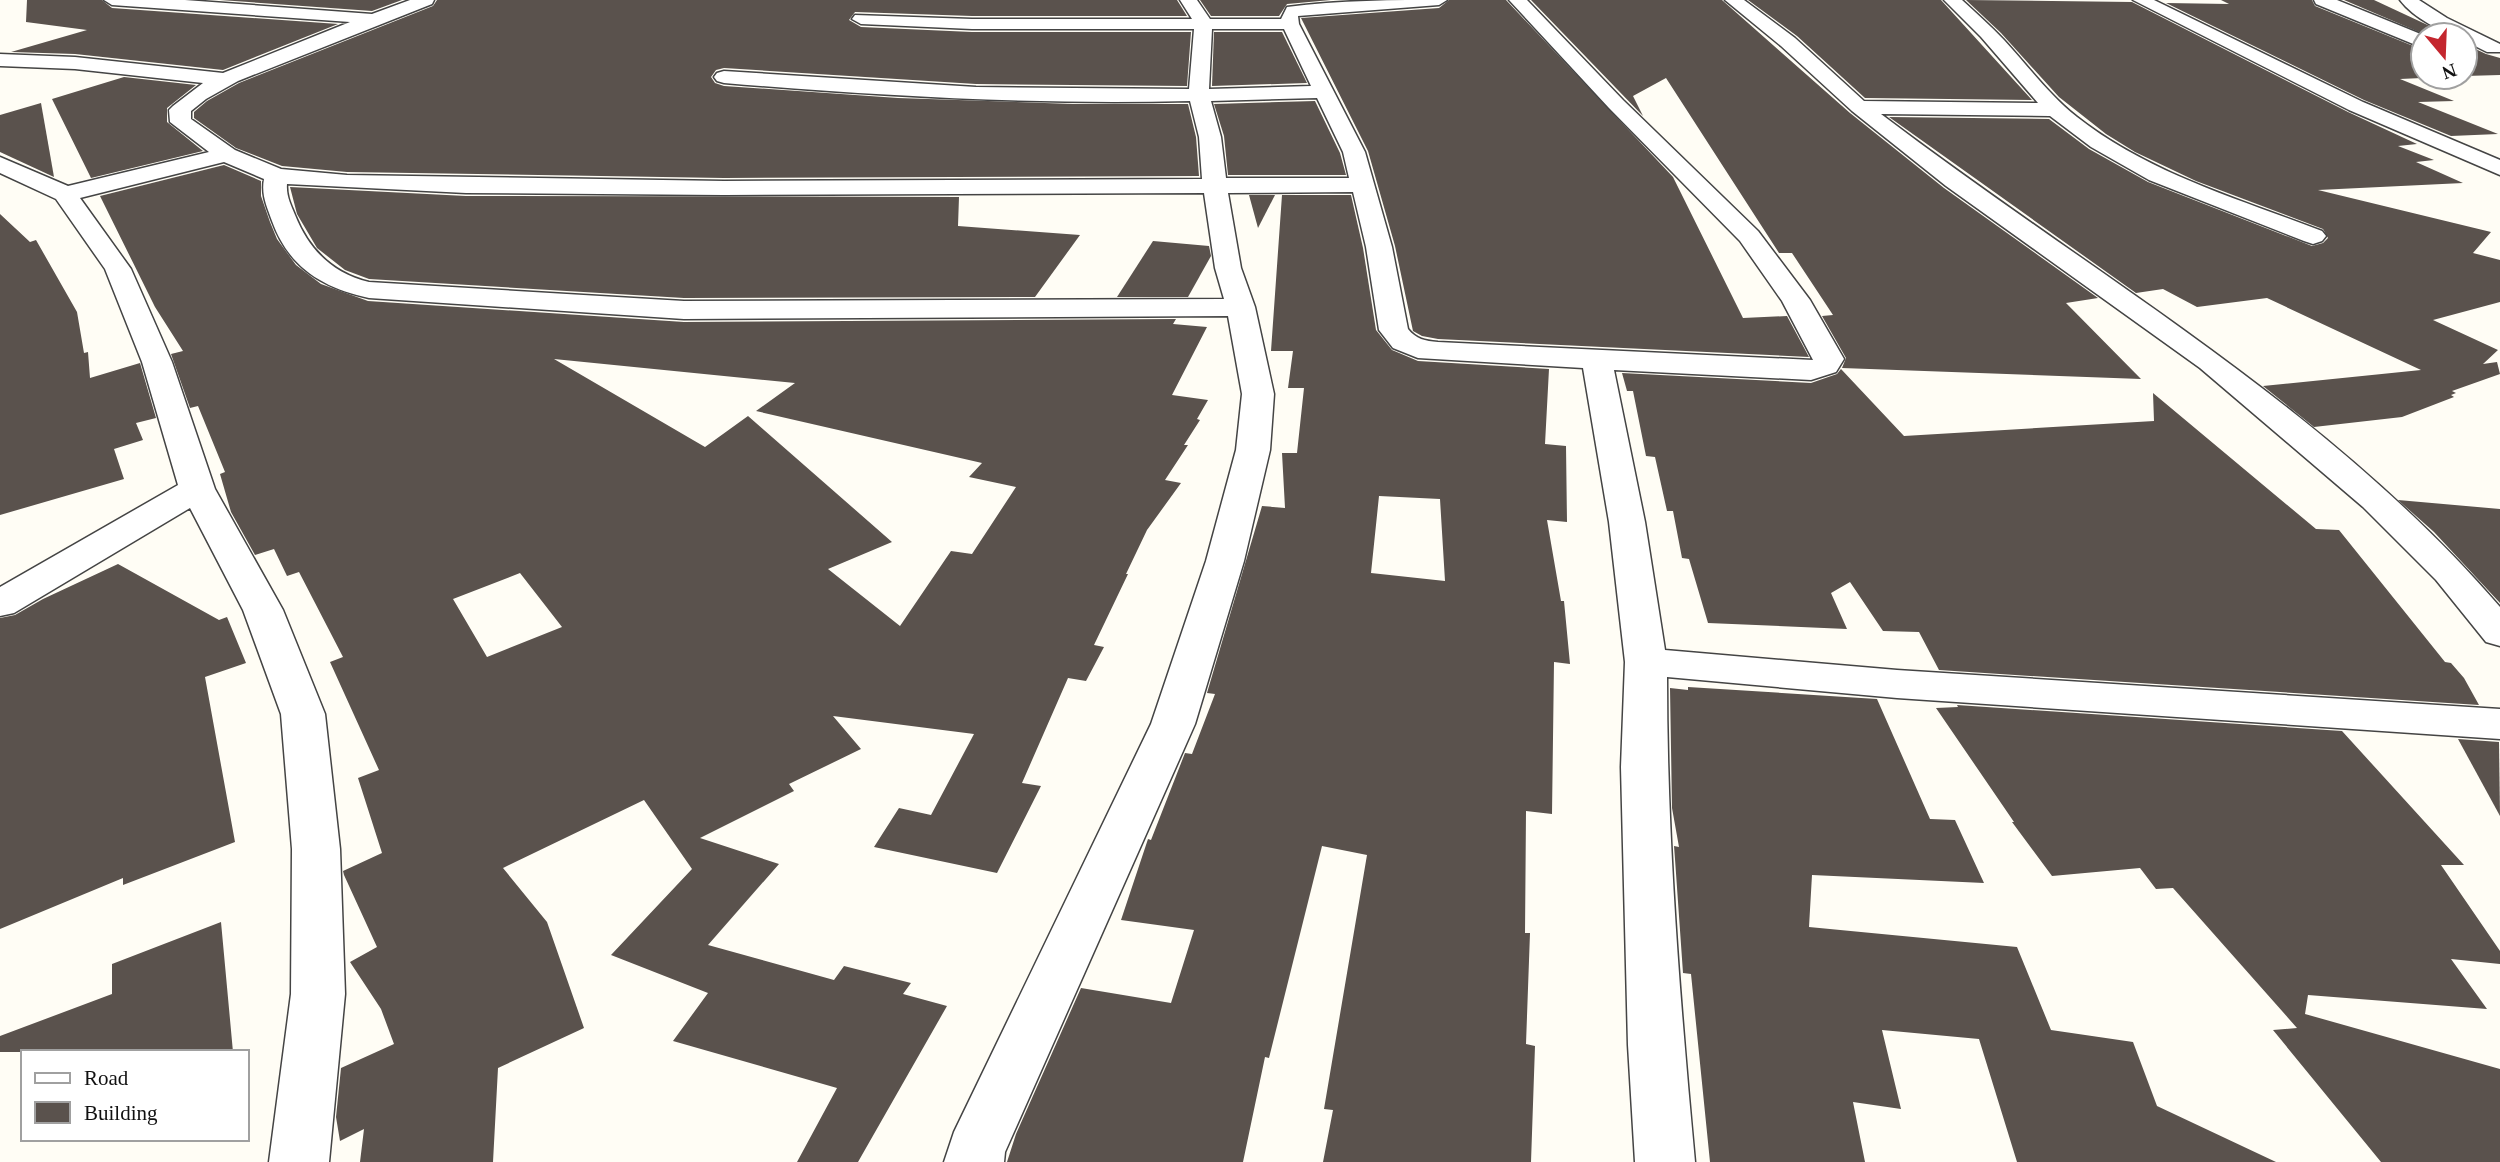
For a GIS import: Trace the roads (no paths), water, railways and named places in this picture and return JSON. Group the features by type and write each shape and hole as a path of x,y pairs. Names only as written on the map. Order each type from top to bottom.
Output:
{"street":[{"path":"112,0 376,19"},
{"path":"426,0 226,79 190,99 180,110 181,122 227,155 277,176 361,183 588,188 1360,185"},
{"path":"1440,0 1293,11 1289,16 1290,24 1354,152 1360,185 1379,247 1394,330 1403,342 1438,351 1597,361 1811,371 1825,366 1829,359 1796,300 1749,236 1616,104 1541,22 1517,0"},
{"path":"1733,0 1788,42 1858,107 1954,181 2211,362 2290,427 2376,499 2449,572 2500,633"},
{"path":"1952,0 2071,123 2141,167 2188,189 2313,236"},
{"path":"2141,0 2356,106 2500,168"},
{"path":"2322,0 2409,36"},
{"path":"2408,0 2441,22 2494,48"},
{"path":"861,19 972,24 1195,12 1290,24"},
{"path":"974,1162 975,1152 1055,975 1173,724 1225,561 1253,450 1258,394 1241,307 1228,268 1212,167 1210,137 1199,95 1195,12"},
{"path":"0,60 75,63 226,79"},
{"path":"724,77 845,88 1128,96 1326,92"},
{"path":"1858,107 2057,110"},
{"path":"65,194 227,155"},
{"path":"0,164 65,194 118,269 157,362 197,489 263,610 303,714 316,849 318,994 299,1162"},
{"path":"277,176 273,192 295,246 333,279 345,286 369,290 684,310 1241,307"},
{"path":"1597,361 1627,522 1646,662 1644,767 1656,1045 1665,1162"},
{"path":"0,604 197,489"},
{"path":"1646,662 1911,685 2500,724"}]}
